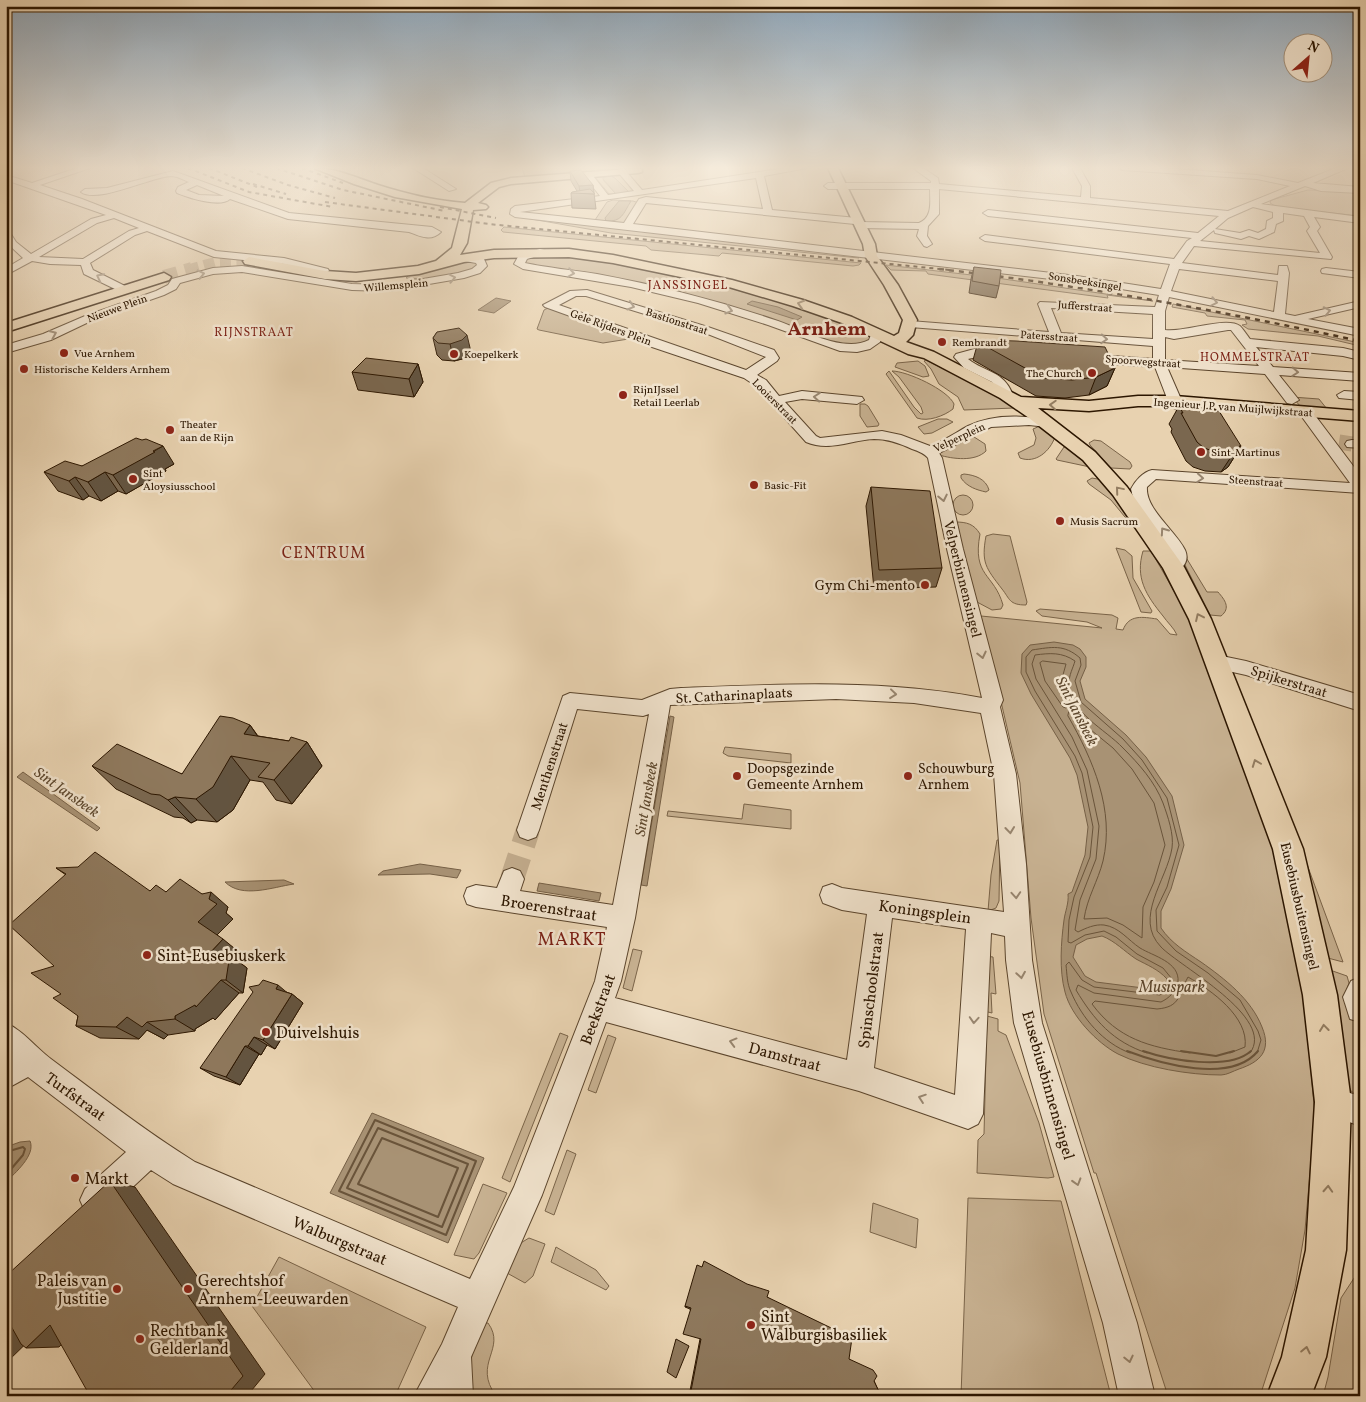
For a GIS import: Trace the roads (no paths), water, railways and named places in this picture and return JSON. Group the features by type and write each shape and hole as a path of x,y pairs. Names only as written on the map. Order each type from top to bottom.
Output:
{"main road":[{"name":"Willemsplein","path":"441,264 460,248 464,233"},
{"path":"475,233 473,245 475,248 488,253"},
{"path":"863,233 869,244 862,250 890,294 897,300 909,317 906,335 895,342"},
{"name":"Willemsplein","path":"249,261 325,275 358,276 418,270 488,253 540,252"},
{"name":"Velperplein","path":"540,252 569,253 613,259 732,284 818,310 928,355 1012,398 1076,444 1120,490 1173,567"},
{"name":"Nieuwe Plein","path":"6,328 169,274"},
{"path":"909,325 916,344 928,355"},
{"name":"Ingenieur J.P. van Muijlwijkstraat","path":"1012,398 1089,406 1138,402 1176,403 1360,416"},
{"name":"Ingenieur J.P. van Muijlwijkstraat","path":"1076,444 1068,428 1069,423 1074,417 1176,403 1309,417"},
{"name":"Eusebiusbuitensingel","path":"1173,567 1200,619 1217,662 1273,809 1296,880 1346,1106 1326,1250 1304,1357 1289,1396"}],"street":[{"path":"7,233 11,244 18,252 30,258 85,262 131,233"},
{"path":"6,272 73,233"},
{"path":"161,233 213,256"},
{"name":"Sonsbeeksingel","path":"698,233 862,250 982,258 1081,234 1166,294 1294,318 1360,333"},
{"path":"922,233 927,244"},
{"path":"982,258 987,239 986,233"},
{"path":"1063,233 1132,233"},
{"path":"1081,234 1085,233"},
{"path":"1171,233 1216,246 1327,256 1313,233"},
{"path":"1176,403 1159,362 1159,311 1176,264 1194,240 1202,233"},
{"path":"1231,233 1241,236 1247,233"},
{"path":"1250,233 1259,236 1264,233"},
{"path":"1081,234 1176,264 1284,279"},
{"path":"1216,246 1219,258"},
{"path":"540,252 521,258 519,264 671,293 783,326 836,348 862,348 874,342 876,334"},
{"path":"1279,315 1284,279 1284,258 1282,252"},
{"name":"Willemsplein","path":"213,256 231,255 284,261 358,276"},
{"path":"200,262 213,256"},
{"name":"Willemsplein","path":"226,269 247,269 330,284 372,288 414,285 460,276 476,271 482,266 480,261 463,258"},
{"path":"85,262 88,272 121,288"},
{"name":"Nieuwe Plein","path":"6,349 47,337 89,318 160,293 172,287 176,281 201,273 226,269"},
{"path":"1326,271 1360,275"},
{"name":"Nieuwe Plein","path":"49,315 88,298 169,274"},
{"name":"Bastionstraat","path":"549,305 574,293 587,294 704,329 770,353 773,358 748,375"},
{"name":"Jufferstraat","path":"1056,336 1044,304 1159,311"},
{"path":"1294,318 1360,304"},
{"name":"Gele Rijders Plein","path":"549,305 673,349"},
{"name":"Patersstraat","path":"909,325 1056,336 1159,338 1228,326 1236,328 1247,342"},
{"path":"1004,333 1010,353 978,352 960,357 964,363 996,379 1012,398"},
{"path":"1247,342 1343,352 1360,356"},
{"path":"1247,342 1290,398"},
{"name":"Looierstraat","path":"673,349 748,375 761,383 815,441"},
{"name":"Spoorwegstraat","path":"1076,357 1360,377"},
{"path":"777,400 802,395 857,400"},
{"path":"1344,395 1360,396"},
{"path":"1309,417 1345,443 1360,487"},
{"name":"Velperplein","path":"815,441 827,442 874,435 900,438 930,451 950,443 973,428 989,423 1029,421 1047,424"},
{"name":"Velperbinnensingel","path":"930,451 935,458 952,539 993,700 990,707"},
{"name":"Steenstraat","path":"1173,567 1178,561 1178,552 1146,506 1140,493 1141,484 1152,474 1360,487"},
{"name":"Spijkerstraat","path":"1217,662 1246,668 1360,703"},
{"name":"St. Catharinaplaats","path":"570,702 643,708 670,697 681,696 845,691 964,701 990,707"},
{"name":"Menthenstraat","path":"528,830 570,702"},
{"name":"Beekstraat","path":"478,1299 526,1195 600,1007 615,958 623,918 661,702"},
{"name":"Eusebiusbinnensingel","path":"990,707 1005,774 1018,927 1018,960 1028,1023 1120,1323 1137,1396"},
{"name":"Broerenstraat","path":"476,896 509,889 623,918"},
{"name":"Koningsplein","path":"832,895 842,899 980,919 1018,927"},
{"name":"Spinschoolstraat","path":"860,1077 881,904"},
{"name":"Damstraat","path":"600,1007 860,1077 968,1114 980,919"},
{"name":"Turfstraat","path":"6,1037 17,1068 149,1151"},
{"path":"78,1216 149,1151"},
{"name":"Walburgstraat","path":"149,1151 184,1173 478,1299"},
{"path":"432,1396 454,1356 478,1299"},
{"path":"454,1356 455,1396"}],"water":[{"path":"496,298 511,301 494,313 478,310"},
{"path":"752,301 778,307 802,317 797,320 747,304"},
{"name":"Sint Jansbeek","path":"1054,642 1073,645 1080,649 1086,657 1086,667 1080,681 1085,699 1126,735 1146,757 1172,796 1184,845 1171,889 1161,911 1161,928 1179,947 1236,990 1251,1007 1262,1027 1266,1043 1262,1054 1253,1063 1228,1074 1221,1075 1182,1072 1155,1067 1129,1059 1110,1049 1094,1036 1079,1019 1068,1001 1061,965 1062,937 1068,894 1072,892 1085,855 1088,827 1077,775 1070,758 1031,694 1021,673 1022,654 1030,645","holes":["1102,936 1136,959 1160,972 1167,979 1165,985 1159,990 1096,982 1085,976 1073,957 1076,945 1087,939"]},
{"path":"670,716 674,717 647,886 641,885"},
{"path":"23,772 100,828 97,831 17,777"},
{"path":"420,864 461,870 457,878 430,874 378,875 383,871"},
{"path":"284,880 294,884 249,891 232,887 225,882"},
{"path":"539,883 601,893 599,901 537,891"},
{"path":"372,1113 484,1158 448,1243 330,1193"},
{"path":"30,1141 30,1152 27,1158 6,1182 6,1147"}],"tunnel":[{"path":"188,270 217,262 249,261"},
{"path":"164,277 192,269"},
{"path":"1339,442 1352,444"},
{"path":"512,879 528,830"}],"railway":[{"path":"583,233 950,270"},
{"path":"939,269 992,275 1151,300 1256,319 1360,341"}],"place":[{"name":"Rembrandt","path":"942,342"},
{"name":"Vue Arnhem","path":"64,353"},
{"name":"Koepelkerk","path":"454,354"},
{"name":"Historische Kelders Arnhem","path":"24,369"},
{"name":"The Church","path":"1092,373"},
{"name":"RijnIJssel Retail Leerlab","path":"623,395"},
{"name":"Theater aan de Rijn","path":"170,430"},
{"name":"Sint-Martinus","path":"1201,452"},
{"name":"Sint Aloysiusschool","path":"133,479"},
{"name":"Basic-Fit","path":"754,485"},
{"name":"Musis Sacrum","path":"1060,521"},
{"name":"Gym Chi-mento","path":"925,585"},
{"name":"Doopsgezinde Gemeente Arnhem","path":"737,776"},
{"name":"Schouwburg Arnhem","path":"908,776"},
{"name":"Sint-Eusebiuskerk","path":"147,955"},
{"name":"Duivelshuis","path":"266,1032"},
{"name":"Markt","path":"75,1178"},
{"name":"Paleis van Justitie","path":"117,1289"},
{"name":"Gerechtshof Arnhem-Leeuwarden","path":"188,1289"},
{"name":"Sint Walburgisbasiliek","path":"751,1325"},
{"name":"Rechtbank Gelderland","path":"140,1339"}],"district":[{"name":"JANSSINGEL","path":"688,285"},
{"name":"Arnhem","path":"827,328"},
{"name":"RIJNSTRAAT","path":"254,332"},
{"name":"HOMMELSTRAAT","path":"1255,357"},
{"name":"CENTRUM","path":"324,552"},
{"name":"MARKT","path":"572,939"}],"park label":[{"name":"Musispark","path":"1172,986"}]}
